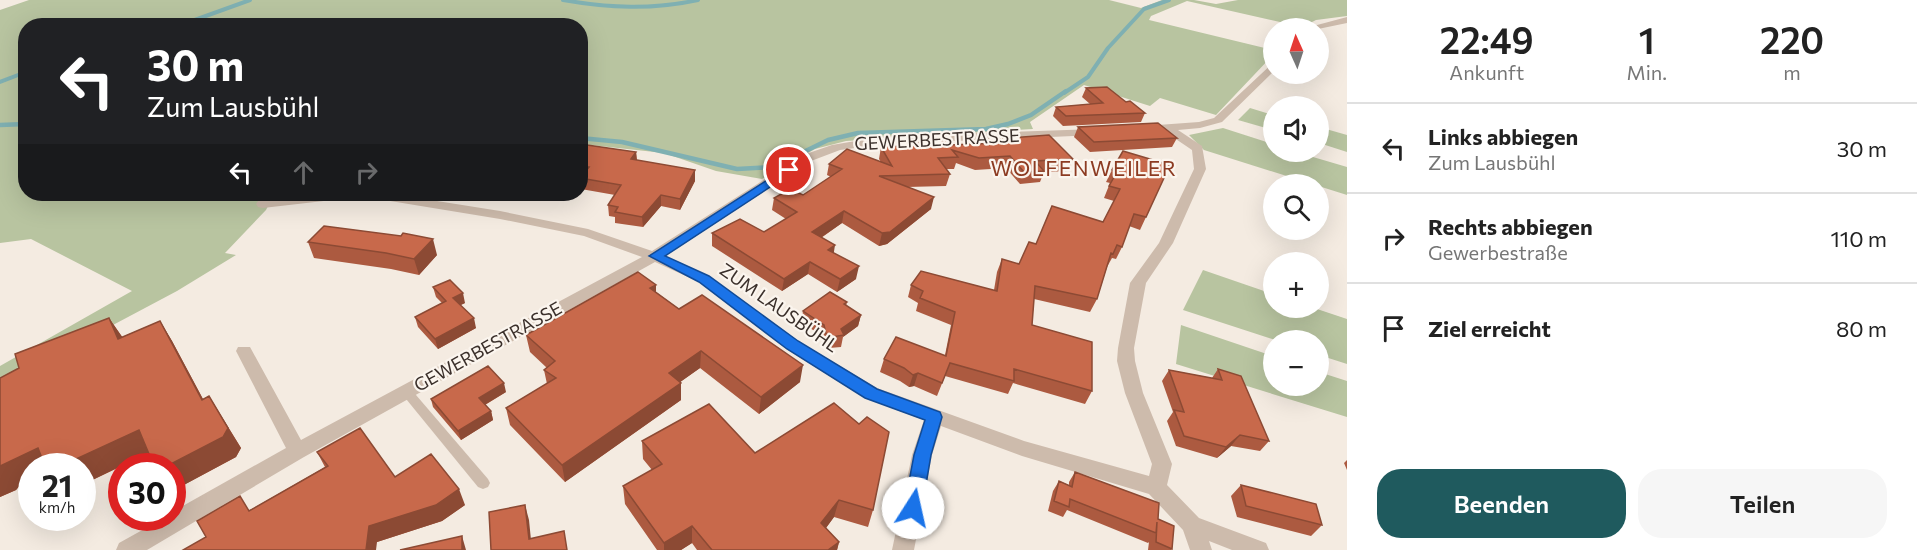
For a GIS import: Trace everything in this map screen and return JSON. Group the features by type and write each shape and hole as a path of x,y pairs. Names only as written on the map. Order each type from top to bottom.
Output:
{"street":[{"path":"1329,24 1347,20"},
{"path":"1134,129 1200,125 1218,120 1263,75"},
{"path":"1167,128 1198,149 1200,169 1166,243 1138,283 1126,348 1126,361 1134,393 1162,464 1156,487 1192,525 1201,550"},
{"name":"GEWERBESTRASSE","path":"127,550 297,451 656,256 807,158 839,146 885,140 1112,131"},
{"name":"ZUM LAUSBÜHL","path":"263,204 289,201"},
{"name":"ZUM LAUSBÜHL","path":"415,201 588,233 656,256 704,279 792,345 871,393 1022,448 1156,487"},
{"path":"244,351 297,451"},
{"path":"903,550 922,455 934,417"},
{"path":"1192,525 1258,550"}],"lane":[{"path":"406,392 483,483"}],"green space":[{"path":"29,0 1109,0 1141,8 1162,0 1194,0 1216,4 1238,0 1347,0 1347,16 1329,18 1263,18 1187,1 1151,16 1149,20 1263,48 1263,66 1216,115 1160,98 1150,106 1084,85 1030,122 1033,129 846,141 815,149 762,179 716,171 664,153 588,145 588,18 18,18 18,201 270,201 266,210 225,253 236,255 177,291 0,385 0,366 132,291 31,239 0,243 0,10"},
{"path":"1250,108 1263,112 1263,127 1238,120"},
{"path":"1223,128 1263,141 1263,162 1329,162 1347,167 1347,195 1329,189 1329,174 1280,174 1204,150 1189,135"},
{"path":"1329,130 1347,135 1347,152 1329,146"},
{"path":"1203,270 1263,291 1263,318 1329,318 1329,313 1347,319 1347,364 1329,358 1329,330 1263,330 1263,336 1183,310"},
{"path":"1181,325 1263,353 1263,391 1176,364"},
{"path":"1329,375 1347,381 1347,417 1279,396 1329,396"}],"building":[{"path":"1107,87 1145,113 1066,116 1056,107 1103,103 1086,88"},
{"path":"1158,123 1177,138 1094,142 1078,127"},
{"path":"1049,135 1073,159 1035,161 1044,171 1024,172 1010,156 979,158 952,150 958,157 938,158 950,174 879,176 934,197 890,232 882,233 844,211 812,232 835,245 828,250 859,266 840,279 810,262 784,279 712,233 740,219 764,232 797,212 774,198 790,189 803,195 842,169 829,164 847,149 892,166 881,147 946,142 949,145 998,143 995,139"},
{"path":"588,145 636,152 631,159 695,170 680,199 661,195 642,217 615,212 618,207 608,205 621,185 588,179"},
{"path":"1123,151 1170,165 1146,217 1134,214 1122,247 1117,245 1113,254 1111,253 1097,299 1035,286 1032,325 1092,342 1092,391 1014,369 1014,381 950,363 942,383 918,373 913,375 884,359 896,337 946,356 955,312 920,298 923,291 911,285 921,271 997,291 1002,259 1019,264 1029,242 1036,244 1052,206 1103,222 1120,189 1109,186 1117,172 1112,170"},
{"path":"324,226 401,236 403,233 433,239 414,259 308,242"},
{"path":"638,272 656,285 650,288 679,309 702,295 803,365 761,397 701,351 669,373 681,383 562,465 506,408 556,378 544,370 555,361 526,335"},
{"path":"450,280 463,293 453,298 474,318 435,339 415,317 446,301 433,287"},
{"path":"830,292 847,302 844,304 861,315 841,329 844,335 832,337 826,334 824,325 803,311"},
{"path":"109,318 118,339 160,321 202,400 209,396 228,428 223,437 186,456 186,453 149,453 139,430 89,453 40,453 38,448 27,453 18,453 18,457 0,466 0,378 19,368 15,354"},
{"path":"488,366 504,383 479,398 491,411 458,431 431,399"},
{"path":"1218,369 1241,376 1269,441 1240,435 1226,447 1184,436 1174,410 1184,412 1169,370 1222,380"},
{"path":"834,403 859,424 867,417 889,432 873,510 839,500 821,523 839,542 828,550 712,550 692,526 664,543 623,486 662,464 642,441 709,404 755,453"},
{"path":"360,428 395,477 431,454 459,489 436,505 369,526 366,550 183,550 206,537 197,521 240,496 249,511 328,466 317,452"},
{"path":"1075,472 1159,503 1158,519 1174,526 1172,549 1156,542 1157,522 1156,533 1070,499 1069,507 1054,501 1059,481 1072,487"},
{"path":"1241,485 1316,504 1322,525 1246,506"},
{"path":"525,505 529,539 564,531 567,550 491,550 489,512"},
{"path":"462,536 462,550 400,550"}],"waterway":[{"path":"200,18 250,0"},
{"path":"563,0 630,7 698,0"},
{"path":"1064,93 1088,77 1108,48 1144,9 1169,0"},
{"path":"0,82 18,75"},
{"path":"588,139 622,142 737,169 773,167 828,140 858,133 986,129 1008,124 1031,115 1066,91"},
{"path":"0,125 18,124"}],"district":[{"name":"WOLFENWEILER","path":"1084,169"}],"route":[{"path":"789,170 656,256 704,279 729,300 792,345 871,393 934,417 922,455 913,508"}]}
